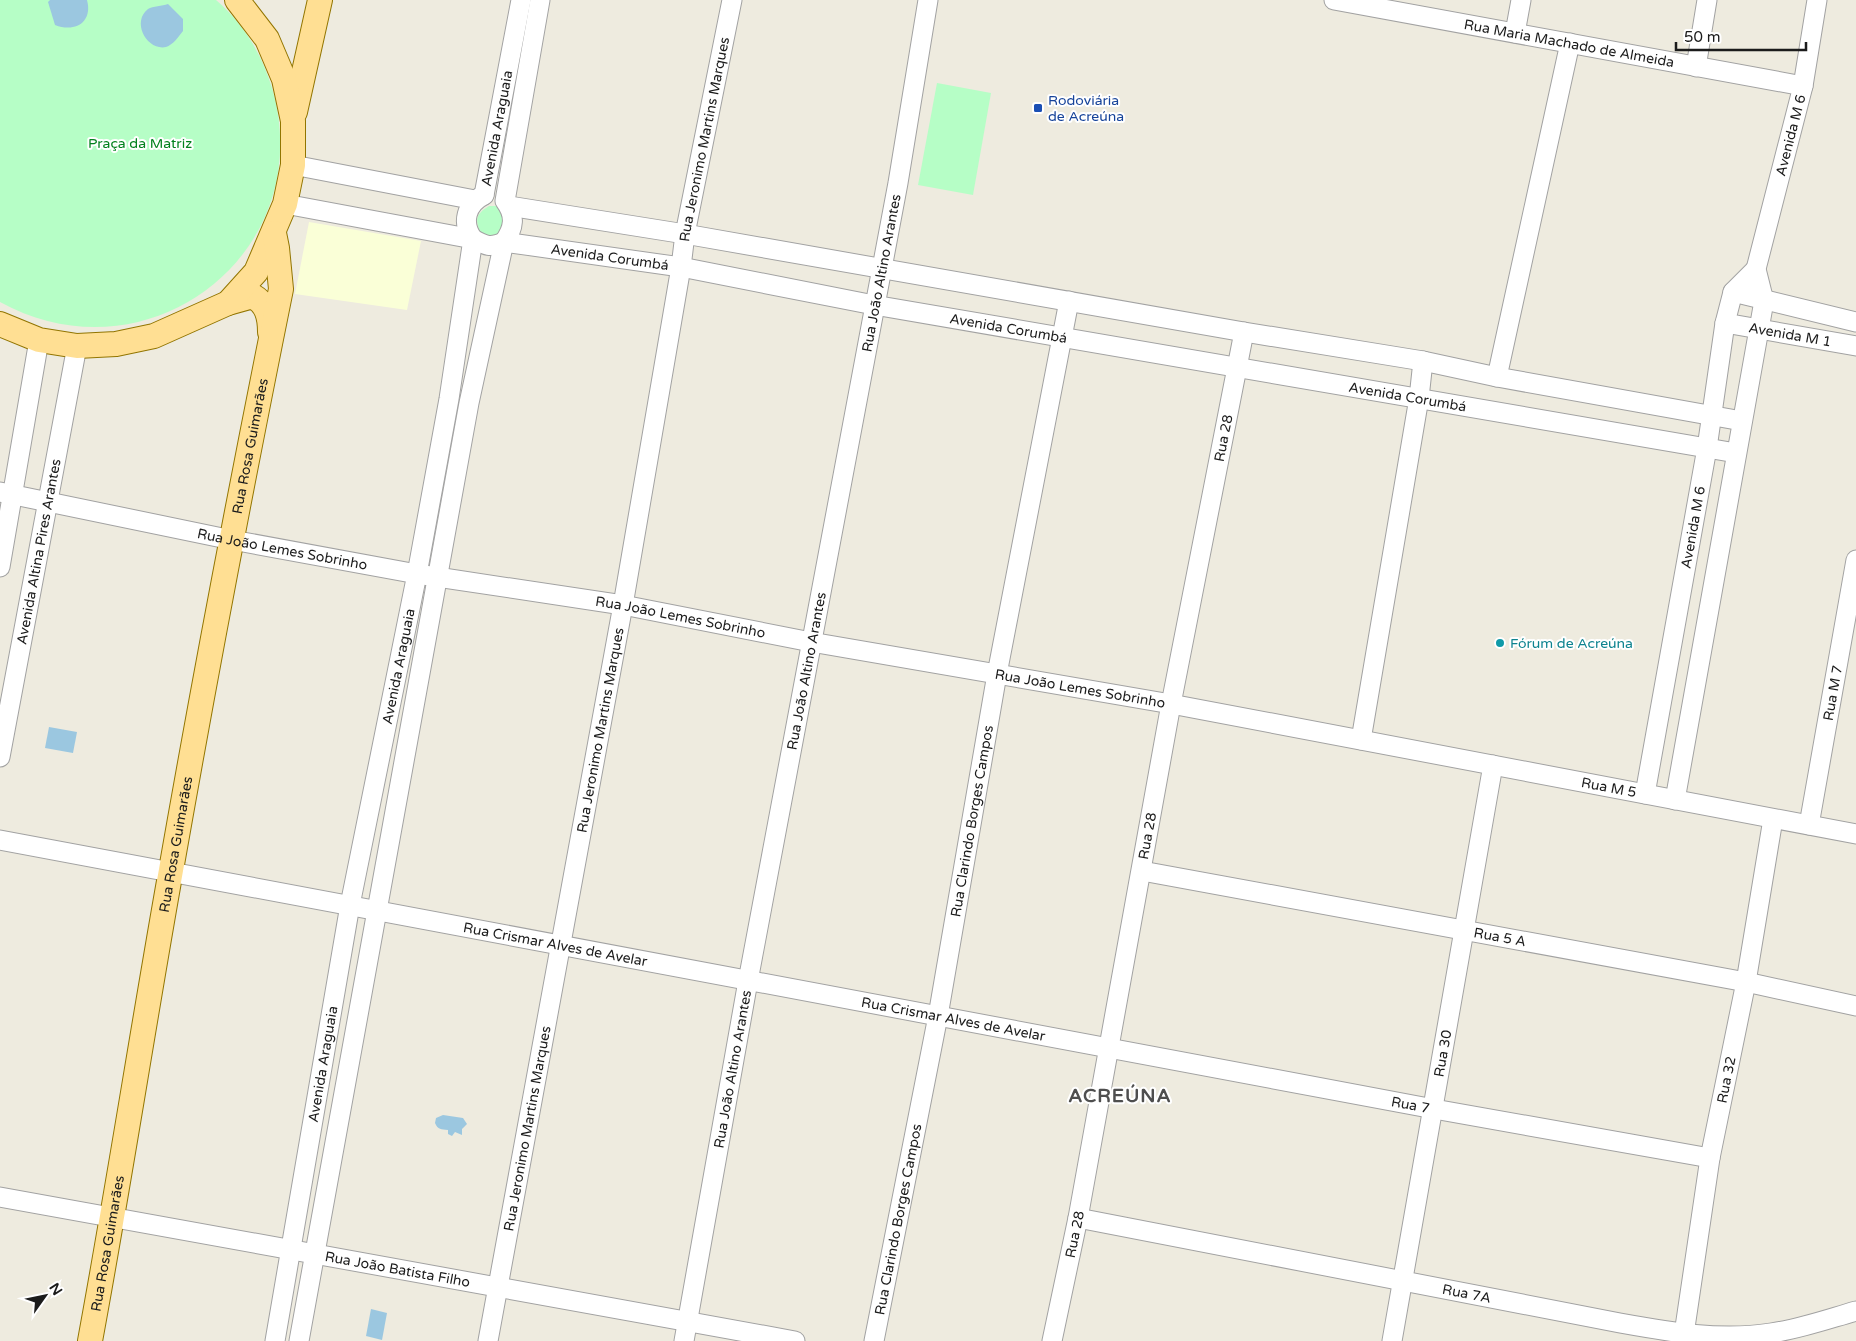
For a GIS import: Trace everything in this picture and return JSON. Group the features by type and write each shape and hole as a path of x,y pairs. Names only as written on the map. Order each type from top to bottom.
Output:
{"main road":[{"path":"228,303 256,272 274,233 284,204 293,165 293,121 284,79 267,40 237,0"},
{"path":"293,121 320,0"},
{"name":"Rua Rosa Guimarães","path":"90,1341 113,1218 171,872 232,540 281,289 274,233"},
{"name":"Rua Rosa Guimarães","path":"0,324 39,340 77,346 116,344 154,336 228,303 253,296 261,300 268,313 269,349"}],"street":[{"name":"Avenida Araguaia","path":"299,1341 469,403 504,242 511,232 513,225 513,217 507,204 525,29 522,0"},
{"name":"Avenida Araguaia","path":"275,1341 350,905 417,574 449,399 473,239 467,231 466,222 470,206 480,197 525,29 540,0"},
{"name":"Rua Jeronimo Martins Marques","path":"488,1341 623,606 685,234 732,0"},
{"name":"Rua João Altino Arantes","path":"684,1341 748,981 898,183 928,0"},
{"name":"Rua Maria Machado de Almeida","path":"1334,0 1803,86"},
{"path":"1515,33 1521,0"},
{"path":"1696,67 1707,0"},
{"name":"Avenida M 6","path":"1675,800 1764,301 1756,269 1803,86 1817,0"},
{"path":"1497,377 1570,43"},
{"path":"293,165 480,197 497,196 507,204 881,267 1244,332 1423,361 1497,377 1742,421"},
{"name":"Avenida Corumbá","path":"284,204 473,239 486,246 504,242 681,267 874,305 1736,453"},
{"path":"1733,292 1756,269"},
{"name":"Avenida M 6","path":"1645,794 1707,448 1725,323 1733,292"},
{"name":"Avenida M 1","path":"1733,292 1856,322"},
{"name":"Rua Clarindo Borges Campos","path":"874,1341 938,1016 997,674 1069,301"},
{"name":"Avenida M 1","path":"1725,323 1856,346"},
{"name":"Rua 28","path":"1052,1341 1078,1218 1171,704 1244,332"},
{"path":"0,567 7,493 39,340"},
{"name":"Avenida Altina Pires Arantes","path":"0,757 8,673 47,501 77,346"},
{"path":"1361,740 1419,398 1423,361"},
{"path":"449,399 469,403"},
{"name":"Rua João Lemes Sobrinho","path":"7,493 232,540 417,574 623,606 812,642 1171,704 1361,740"},
{"name":"Rua M 7","path":"1809,826 1856,560"},
{"path":"384,738 408,742"},
{"name":"Rua M 5","path":"1361,740 1856,834"},
{"name":"Rua 30","path":"1392,1341 1493,766"},
{"name":"Rua 32","path":"1684,1338 1710,1158 1746,982 1773,819"},
{"name":"Rua Crismar Alves de Avelar","path":"0,840 1110,1048"},
{"name":"Rua 5 A","path":"1142,871 1746,982 1856,1006"},
{"name":"Rua 7","path":"1110,1048 1434,1109 1710,1158"},
{"path":"320,1080 346,1084"},
{"name":"Rua João Batista Filho","path":"0,1197 688,1320 795,1341"},
{"name":"Rua 7A","path":"1078,1218 1684,1338 1771,1333 1856,1311"}],"shaded area":[{"path":"309,222 421,241 407,310 295,294"}],"green space":[{"name":"Praça da Matriz","path":"0,0 216,0 243,29 257,51 268,75 272,88 280,148 271,202 246,249 210,287 164,314 112,326 56,323 0,302"},
{"path":"937,83 991,93 973,195 918,185"},
{"path":"489,206 496,206 504,215 501,233 495,237 482,236 477,222 478,215"}],"water":[{"path":"50,0 87,0 88,8 85,20 81,24 69,28 55,25 48,2"},
{"path":"168,4 183,19 183,31 171,44 166,47 159,47 147,40 141,28 141,21 148,9"},
{"path":"49,727 77,732 73,753 45,748"},
{"path":"443,1115 463,1118 467,1124 462,1129 462,1135 455,1132 452,1136 448,1134 448,1130 437,1127 435,1123 436,1118"},
{"path":"371,1309 387,1313 382,1340 366,1336"}],"place":[{"name":"Rodoviária de Acreúna","path":"1038,108"},
{"name":"Fórum de Acreúna","path":"1500,643"}],"district":[{"name":"ACREÚNA","path":"1120,1095"}]}
